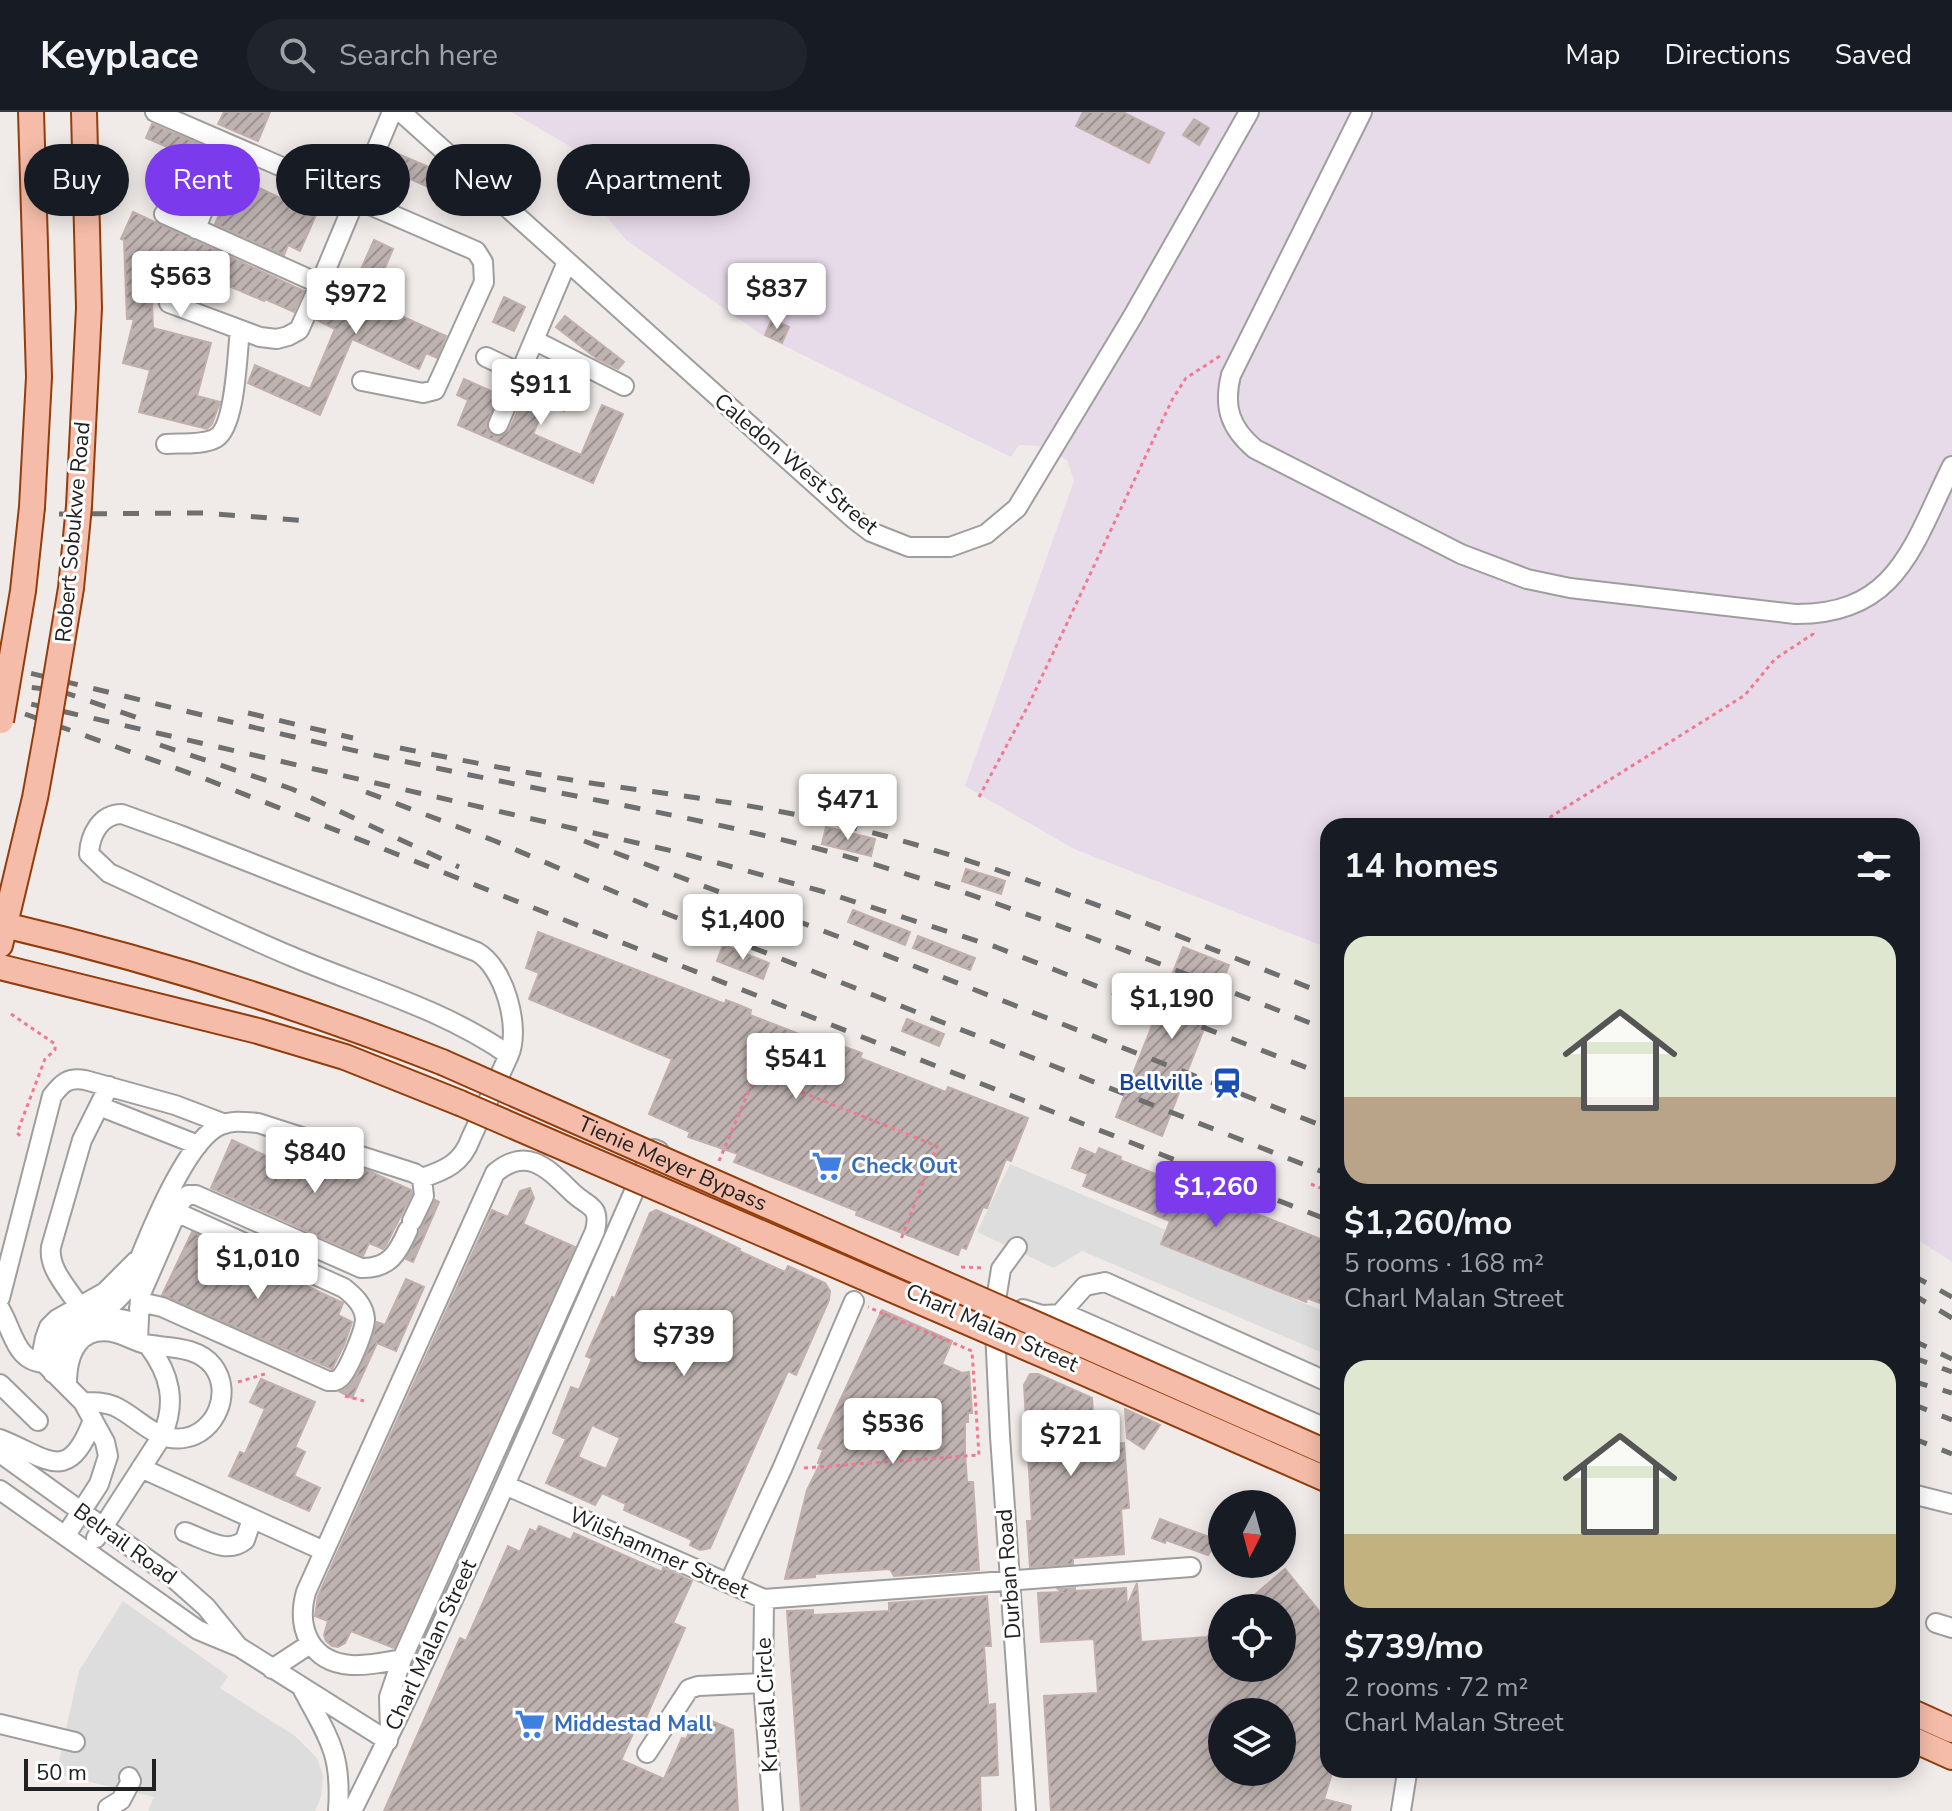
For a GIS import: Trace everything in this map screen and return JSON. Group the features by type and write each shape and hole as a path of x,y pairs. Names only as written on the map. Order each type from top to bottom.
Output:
{"main road":[{"name":"Robert Sobukwe Road","path":"1,724 23,591 32,507 39,377 31,112"},
{"name":"Robert Sobukwe Road","path":"2,931 47,732 70,602 79,506 89,308 84,112"},
{"name":"Tienie Meyer Bypass","path":"2,931 48,936 267,999 442,1062 1320,1449"},
{"name":"Tienie Meyer Bypass","path":"0,967 258,1031 345,1057 479,1110 1320,1477"},
{"path":"1920,1716 1952,1730"},
{"path":"1920,1743 1952,1757"}],"street":[{"path":"155,112 228,144"},
{"path":"379,144 392,112"},
{"name":"Caledon West Street","path":"401,112 854,519 890,541 909,547 950,547 986,534 1017,508 1209,187 1249,112"},
{"path":"1362,112 1231,375 1226,399 1229,414 1242,438 1255,449 1461,554 1527,579 1570,588 1747,610 1819,614 1866,599 1893,578 1952,466"},
{"path":"168,216 320,284"},
{"path":"196,229 201,216"},
{"path":"169,303 260,337 277,339 288,336 299,330 348,216"},
{"path":"362,381 423,393 435,390 484,282 481,256 476,251 393,216"},
{"path":"498,425 567,262"},
{"path":"166,444 210,440 219,437 225,428 230,412 240,330"},
{"path":"534,340 624,386"},
{"path":"486,357 520,373"},
{"path":"55,1370 60,1339 68,1330 88,1317 99,1315 122,1297 133,1281 140,1257 166,1201 198,1145 218,1126 233,1121 258,1123 404,1169 422,1178 452,1166 466,1150 509,1055 514,1036 496,971 477,952 122,814 112,814 102,820 95,831 89,854 109,873 293,957 430,1010 509,1055"},
{"path":"0,1298 52,1096 62,1083 70,1079 109,1086 175,1105 225,1124"},
{"path":"79,1306 50,1257 82,1140 109,1086"},
{"path":"99,1106 198,1145"},
{"name":"Charl Malan Street","path":"352,1811 389,1738 505,1485 654,1149 996,1300 1042,1315 1073,1317 1320,1425"},
{"path":"389,1738 389,1697 402,1659 595,1231 595,1209 546,1167 522,1161 504,1165 495,1173 324,1551 302,1607 303,1628 310,1644 328,1660 355,1665 402,1659"},
{"name":"Charl Malan Street","path":"643,1171 1310,1469 1316,1467 1320,1459"},
{"path":"88,1550 162,1436 171,1410 170,1387 161,1362 140,1329 144,1287 182,1200 188,1195 196,1195 361,1268 378,1267 393,1258 410,1225 424,1196 422,1178"},
{"path":"140,1329 149,1304 162,1307 328,1381 334,1381 344,1374 360,1337 365,1318 362,1307 344,1288 176,1212"},
{"name":"Durban Road","path":"1017,1247 1001,1269 995,1330 1026,1811"},
{"path":"66,1535 99,1484 108,1463 105,1442 83,1402 55,1370 43,1347 49,1327 105,1292 140,1257"},
{"path":"1059,1315 1085,1286 1105,1282 1320,1378"},
{"path":"729,1583 854,1301"},
{"path":"0,1309 19,1351 55,1370"},
{"path":"83,1402 118,1407 162,1436 180,1439 202,1431 217,1413 222,1390 218,1375 206,1359 140,1329 99,1315"},
{"path":"55,1370 88,1335 140,1329"},
{"path":"0,1384 38,1421"},
{"path":"0,1439 41,1460 54,1463 68,1459 77,1451 86,1439 93,1420"},
{"name":"Belrail Road","path":"0,1453 171,1576 206,1607 239,1647"},
{"path":"141,1468 324,1551"},
{"name":"Wilshammer Street","path":"505,1485 764,1599 1191,1567"},
{"name":"Belrail Road","path":"0,1490 198,1630 239,1647 389,1738"},
{"path":"1920,1496 1952,1504"},
{"path":"185,1532 233,1547 245,1540 252,1519"},
{"name":"Kruskal Circle","path":"764,1599 763,1683 773,1811"},
{"path":"272,1669 310,1644"},
{"path":"647,1753 689,1689 763,1683"},
{"path":"301,1687 333,1745 338,1764 338,1811"},
{"path":"0,1724 75,1742"},
{"path":"108,1808 125,1795 131,1781 129,1777"},
{"path":"1401,1811 1406,1778"}],"path":[{"path":"979,797 1029,704 1172,400 1186,378 1218,356 1242,350"},
{"path":"1549,818 1745,695 1775,659 1813,634 1819,614"},
{"path":"11,1014 48,1037"},
{"path":"717,1165 756,1074 937,1146 899,1245"},
{"path":"1311,1184 1320,1188"},
{"path":"952,1267 1001,1269"},
{"path":"782,1469 979,1455 972,1351 854,1301"}],"shaded area":[{"path":"511,112 1952,112 1952,1262 1920,1241 1920,818 1320,818 1320,945 1074,849 965,786 1074,481 1067,460 1038,446 1019,445 1011,457 762,335 626,240 606,216 750,216 750,144 566,144"},
{"path":"1010,1164 1296,1285 1291,1298 1320,1310 1320,1352 1082,1251 1054,1268 977,1232"},
{"path":"123,1601 228,1676 220,1688 295,1736 317,1758 323,1776 321,1797 315,1811 148,1811 154,1797 56,1774 79,1671"}],"building":[{"path":"224,112 270,112 258,141 218,124"},
{"path":"1083,112 1123,112 1164,133 1149,163 1076,126"},
{"path":"1194,119 1209,128 1199,145 1183,135"},
{"path":"152,124 199,144 160,144 146,138"},
{"path":"410,159 426,166 426,186 410,179"},
{"path":"260,188 276,196 276,216 316,216 300,251 288,245 284,255 215,224 218,216 260,216"},
{"path":"133,212 304,291 294,312 150,252 153,328 211,343 197,396 220,402 207,429 139,412 150,370 123,363 134,319 127,319 124,240 121,239"},
{"path":"374,240 393,249 370,302 446,336 437,358 426,353 419,369 352,339 320,415 248,383 255,365 310,389 335,329 317,320 326,300 331,303 338,289 350,294"},
{"path":"504,297 525,307 514,331 493,322"},
{"path":"565,316 624,362 618,369 596,358 556,327"},
{"path":"772,319 789,327 782,343 765,335"},
{"path":"535,375 573,391 564,411 546,404 533,434 581,455 602,405 623,414 593,483 458,425 468,400 457,395 464,379 498,394 486,426 489,433 499,437 509,430"},
{"path":"826,827 875,839 871,856 822,844"},
{"path":"966,869 1005,881 1001,894 962,881"},
{"path":"853,910 910,932 905,945 848,922"},
{"path":"538,932 725,1004 726,1000 739,1005 751,1010 750,1015 835,1048 837,1044 862,1053 860,1058 946,1092 948,1087 1028,1118 1011,1161 1006,1159 987,1208 983,1207 966,1249 961,1247 958,1255 856,1215 857,1211 734,1162 738,1154 688,1137 690,1132 649,1114 672,1059 529,999 539,973 526,968"},
{"path":"918,936 975,958 970,970 913,948"},
{"path":"723,945 769,963 763,979 717,961"},
{"path":"1183,947 1229,965 1162,1136 1116,1117"},
{"path":"907,1019 944,1034 939,1046 902,1031"},
{"path":"232,1140 275,1160 283,1144 371,1172 411,1190 412,1194 383,1249 369,1243 363,1256 211,1188"},
{"name":"Bellville","path":"1080,1148 1096,1155 1099,1148 1121,1157 1120,1160 1320,1239 1320,1303 1307,1298 1306,1302 1161,1244 1170,1221 1083,1186 1088,1174 1072,1168"},
{"path":"530,1188 534,1198 523,1224 575,1247 394,1648 351,1631 345,1643 332,1646 324,1635 328,1621 315,1616 318,1596 492,1210 508,1217 520,1191"},
{"path":"435,1200 439,1202 413,1262 406,1259"},
{"path":"656,1210 695,1227 785,1272 788,1266 825,1283 830,1291 829,1300 796,1375 788,1371 710,1548 700,1550 690,1545 692,1540 624,1510 626,1504 602,1493 595,1505 546,1483 566,1439 553,1433 563,1407 571,1387 579,1390 592,1359 586,1356 612,1297 615,1298 650,1213","holes":["592,1425 620,1438 606,1469 578,1457"]},
{"path":"192,1232 343,1303 338,1315 352,1322 332,1369 162,1295"},
{"path":"406,1279 424,1287 396,1351 377,1343 352,1398 340,1392 349,1386 358,1373 377,1322 385,1325"},
{"path":"882,1310 952,1341 942,1364 962,1373 969,1372 972,1413 968,1413 968,1422 965,1422 965,1451 967,1482 973,1482 979,1570 894,1576 890,1569 785,1579 807,1490 820,1464 823,1450 818,1448"},
{"path":"1030,1374 1038,1374 1092,1398 1095,1445 1124,1443 1129,1508 1121,1509 1124,1554 1073,1558 1073,1564 1030,1567 1027,1521 1032,1521 1024,1385"},
{"path":"261,1379 315,1402 295,1447 305,1452 294,1476 320,1488 309,1511 229,1476 240,1452 245,1454 265,1409 250,1402"},
{"path":"1125,1409 1160,1425 1144,1449 1127,1438"},
{"path":"1160,1519 1208,1536 1208,1555 1166,1540 1165,1543 1152,1538"},
{"path":"539,1526 571,1540 574,1533 662,1572 663,1568 692,1581 673,1623 685,1628 645,1720 640,1718 621,1760 664,1779 682,1738 686,1739 698,1715 733,1730 738,1811 384,1811 460,1638 466,1641 508,1546 520,1552 530,1529 536,1532"},
{"path":"1274,1578 1292,1578 1320,1612 1320,1778 1331,1778 1324,1799 1351,1806 1350,1811 1051,1811 1044,1696 1098,1693 1094,1639 1041,1642 1038,1593 1075,1588 1075,1591 1126,1588 1127,1606 1137,1583 1141,1642 1207,1637 1208,1682 1296,1682 1296,1594 1256,1594"},
{"path":"987,1596 991,1646 984,1646 988,1705 995,1704 998,1775 980,1776 981,1811 801,1811 787,1611 813,1610 813,1615 889,1611 889,1603"}],"railway":[{"path":"59,514 203,513 310,521"},
{"path":"0,666 334,746 680,817 819,849 1012,909 1320,1027"},
{"path":"0,684 62,691"},
{"path":"60,691 147,721"},
{"path":"0,697 681,853 821,891 996,947 1320,1073"},
{"path":"248,713 353,738"},
{"path":"25,714 203,778 1320,1217"},
{"path":"160,745 292,789 459,867"},
{"path":"400,748 830,822 1020,878 1320,992"},
{"path":"366,792 1320,1171"},
{"path":"584,841 850,941 1320,1125"},
{"path":"1920,1279 1952,1297"},
{"path":"1920,1299 1952,1318"},
{"path":"1920,1344 1952,1359"},
{"path":"1920,1360 1952,1372"},
{"path":"1920,1383 1952,1393"},
{"path":"1920,1407 1952,1420"},
{"path":"1920,1441 1952,1454"}],"place":[{"name":"Bellville","path":"1227,1083"},
{"name":"Check Out","path":"827,1166"},
{"name":"Middestad Mall","path":"530,1724"}]}
